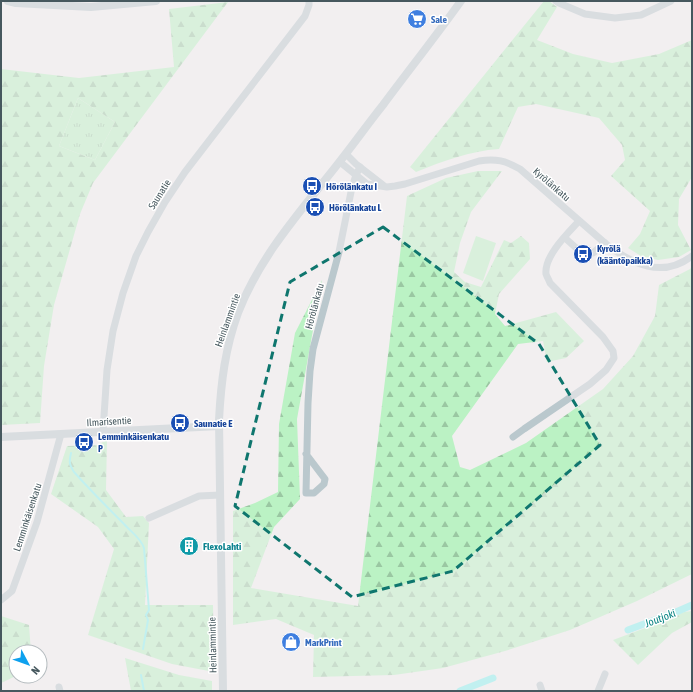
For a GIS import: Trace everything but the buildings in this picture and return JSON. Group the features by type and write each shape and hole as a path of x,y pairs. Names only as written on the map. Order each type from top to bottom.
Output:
{"street":[{"path":"8,1 16,3 91,7 156,1"},
{"name":"Saunatie","path":"103,432 107,370 112,331 136,256 165,202 185,172 305,16 309,1"},
{"name":"Heinlammintie","path":"223,691 219,426 221,390 226,355 238,313 264,262 282,235 340,162 461,1"},
{"path":"556,1 584,14 615,18 641,15 672,1"},
{"path":"346,154 375,180 385,186"},
{"name":"Kyrölänkatu","path":"340,162 367,184 385,186 405,184 479,161 486,160 509,163 520,169 605,243 630,260 651,267 667,268 685,261 692,256"},
{"name":"Hörölänkatu","path":"306,454 325,479 324,484 314,493 306,493 306,454 309,384 313,349 337,259 356,175 360,167"},
{"path":"513,437 590,384 606,370 614,358 613,351 604,337 550,283 546,274 547,264 552,253 579,221"},
{"path":"565,238 583,254 593,253 605,243"},
{"name":"Ilmarisentie","path":"1,437 219,426"},
{"name":"Lemminkäisenkatu","path":"1,600 12,591 37,522 61,434"},
{"path":"149,518 199,496 220,495"},
{"path":"598,691 605,674"}],"highlighted area":[{"path":"383,227 539,344 600,445 453,571 352,597 235,506 290,282"}],"green space":[{"path":"544,1 549,1 557,7 537,40 573,54 612,63 659,54 692,40 692,177 679,199 678,225 691,250 679,257 658,260 641,256 628,248 640,234 650,211 611,176 625,160 622,145 599,118 536,104 518,107 499,149 457,157 416,172 410,167"},
{"path":"228,2 93,183 80,214 54,305 44,366 40,423 1,425 1,69 79,78 174,67 169,9","holes":["78,98 115,122 95,160 59,146"]},
{"path":"78,98 115,122 95,160 59,146"},
{"path":"478,171 502,171 471,212 460,243 454,272 465,282 481,287 504,240 511,243 521,236 529,243 530,259 499,294 495,314 505,326 556,312 584,341 566,358 547,362 543,341 518,344 452,436 460,467 470,470 526,443 603,389 633,356 655,316 659,285 692,267 692,574 637,601 570,630 505,651 443,668 394,675 313,677 314,635 276,619 233,625 233,511 278,492 279,424 295,333 322,280 297,419 300,499 274,527 251,588 358,606 407,196 446,178"},
{"path":"476,236 496,243 483,281 463,273"},
{"path":"107,440 106,490 126,517 143,516 149,523 145,605 213,605 214,672 172,664 88,635 114,549 98,527 51,494 67,446 97,445"},
{"path":"692,611 692,622 672,633 638,665 613,640 684,612"},
{"path":"1,616 29,625 30,644 8,644 8,680 1,683"},
{"path":"125,658 179,675 212,681 212,691 131,691"}],"waterway":[{"path":"71,453 70,463 74,472 143,544 149,610 146,615 148,620 143,649"},
{"name":"Joutjoki","path":"628,630 692,605"},
{"path":"141,675 144,691"},
{"name":"Joutjoki","path":"460,691 493,678"}],"place":[{"name":"Sale","path":"417,19"},
{"name":"Hörölänkatu I","path":"312,186"},
{"name":"Hörölänkatu L","path":"315,207"},
{"name":"Kyrölä (kääntöpaikka)","path":"583,254"},
{"name":"Saunatie E","path":"180,423"},
{"name":"Lemminkäisenkatu P","path":"84,442"},
{"name":"FlexoLahti","path":"189,546"},
{"name":"MarkPrint","path":"291,642"}]}
